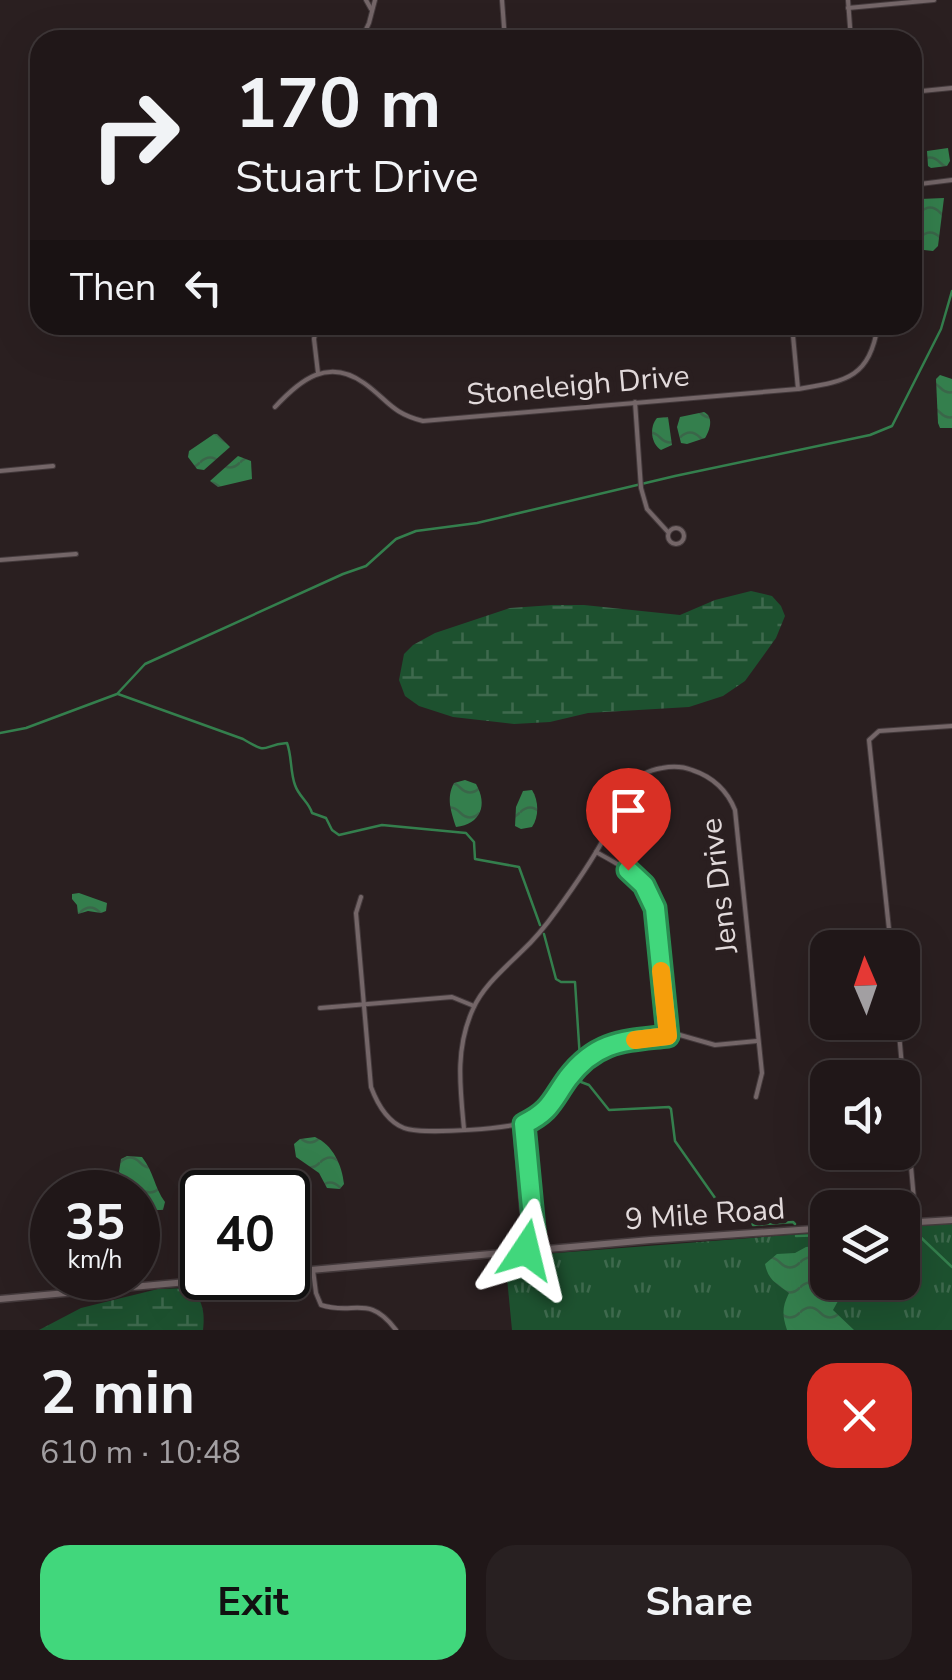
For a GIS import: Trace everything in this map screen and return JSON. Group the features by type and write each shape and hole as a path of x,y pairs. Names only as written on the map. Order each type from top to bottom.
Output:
{"street":[{"path":"366,0 371,9"},
{"path":"366,30 375,0"},
{"path":"502,0 505,30"},
{"path":"848,0 851,30"},
{"path":"848,8 934,0"},
{"path":"922,91 952,88"},
{"path":"922,183 952,180"},
{"path":"275,407 301,382 318,373 315,335"},
{"path":"793,335 798,388"},
{"name":"Stoneleigh Drive","path":"318,373 350,375 404,416 423,421 842,382 863,366 876,335"},
{"path":"634,402 640,488 647,509 668,532"},
{"path":"0,471 54,466"},
{"path":"0,560 76,554"},
{"path":"889,930 869,740 878,731 952,726"},
{"name":"Jens Drive","path":"474,1006 494,978 527,947 555,912 596,852 625,789 645,772 684,768 715,781 735,810 762,1073 756,1097"},
{"path":"596,852 638,878 655,908 668,1036"},
{"path":"361,897 356,913 371,1087 387,1116 404,1128 426,1132 524,1124 550,1107 572,1073 601,1048 621,1041 680,1036 715,1045 758,1041"},
{"path":"320,1008 452,997 474,1006 458,1063 464,1129"},
{"path":"900,1040 913,1190"},
{"path":"524,1124 536,1250"},
{"path":"515,1125 526,1250"},
{"path":"920,1222 952,1220"},
{"name":"9 Mile Road","path":"310,1270 810,1229"},
{"path":"314,1270 321,1305 375,1310 396,1330"},
{"path":"0,1299 180,1283"}],"green space":[{"path":"751,591 772,596 781,606 785,616 776,638 745,681 723,696 689,707 588,713 550,722 514,724 453,717 419,706 405,696 399,680 404,654 413,645 435,633 510,608 584,605 680,615 715,600"},
{"path":"952,1223 952,1330 512,1330 505,1257 810,1233 810,1300 920,1300 920,1226"},
{"path":"180,1288 180,1300 199,1300 203,1330 39,1330 81,1308 113,1300 160,1300 160,1289"}],"water":[{"path":"948,148 947,166 928,166 927,151"},
{"path":"944,198 938,246 933,251 924,250 922,199"},
{"path":"940,375 952,379 952,428 940,428 938,423 936,379"},
{"path":"704,412 710,420 705,438 681,443 677,427 680,417"},
{"path":"668,417 672,445 661,450 653,440 652,430 657,418"},
{"path":"214,434 230,447 204,470 197,469 188,457 189,451"},
{"path":"238,456 251,461 252,479 218,487 210,481"},
{"path":"465,780 476,784 482,806 476,818 456,827 450,794 454,783"},
{"path":"532,790 537,804 536,819 532,827 521,829 515,826 516,807 523,791"},
{"path":"72,894 107,903 106,911 78,914"},
{"path":"315,1137 332,1150 339,1163 344,1184 340,1189 327,1188 319,1173 296,1157 294,1144"},
{"path":"142,1157 149,1170 119,1170 121,1159"},
{"path":"810,1247 810,1300 839,1300 833,1310 854,1330 787,1330 784,1311 789,1293 771,1278 765,1264 777,1254 795,1253"}],"waterway":[{"path":"0,733 26,728 117,694 145,664 366,566 396,539 416,531 477,523 870,435 892,426 941,329 952,291"},
{"path":"118,694 258,747 287,743 297,789 312,813 326,818 339,835 382,825 466,833 474,842 475,859 519,867 540,925"},
{"path":"544,934 556,979 575,982 580,1059"},
{"path":"582,1069 581,1082 589,1085 609,1110 669,1107 675,1141 720,1205 745,1206 753,1225 795,1224"},
{"path":"796,1236 810,1236"},
{"path":"920,1237 952,1267"}],"slow traffic":[{"path":"635,1040 668,1036 661,971"}],"route":[{"path":"526,1250 536,1250 524,1124 550,1107 572,1073 601,1048 621,1041 668,1036 655,908 644,885 628,870"}]}
